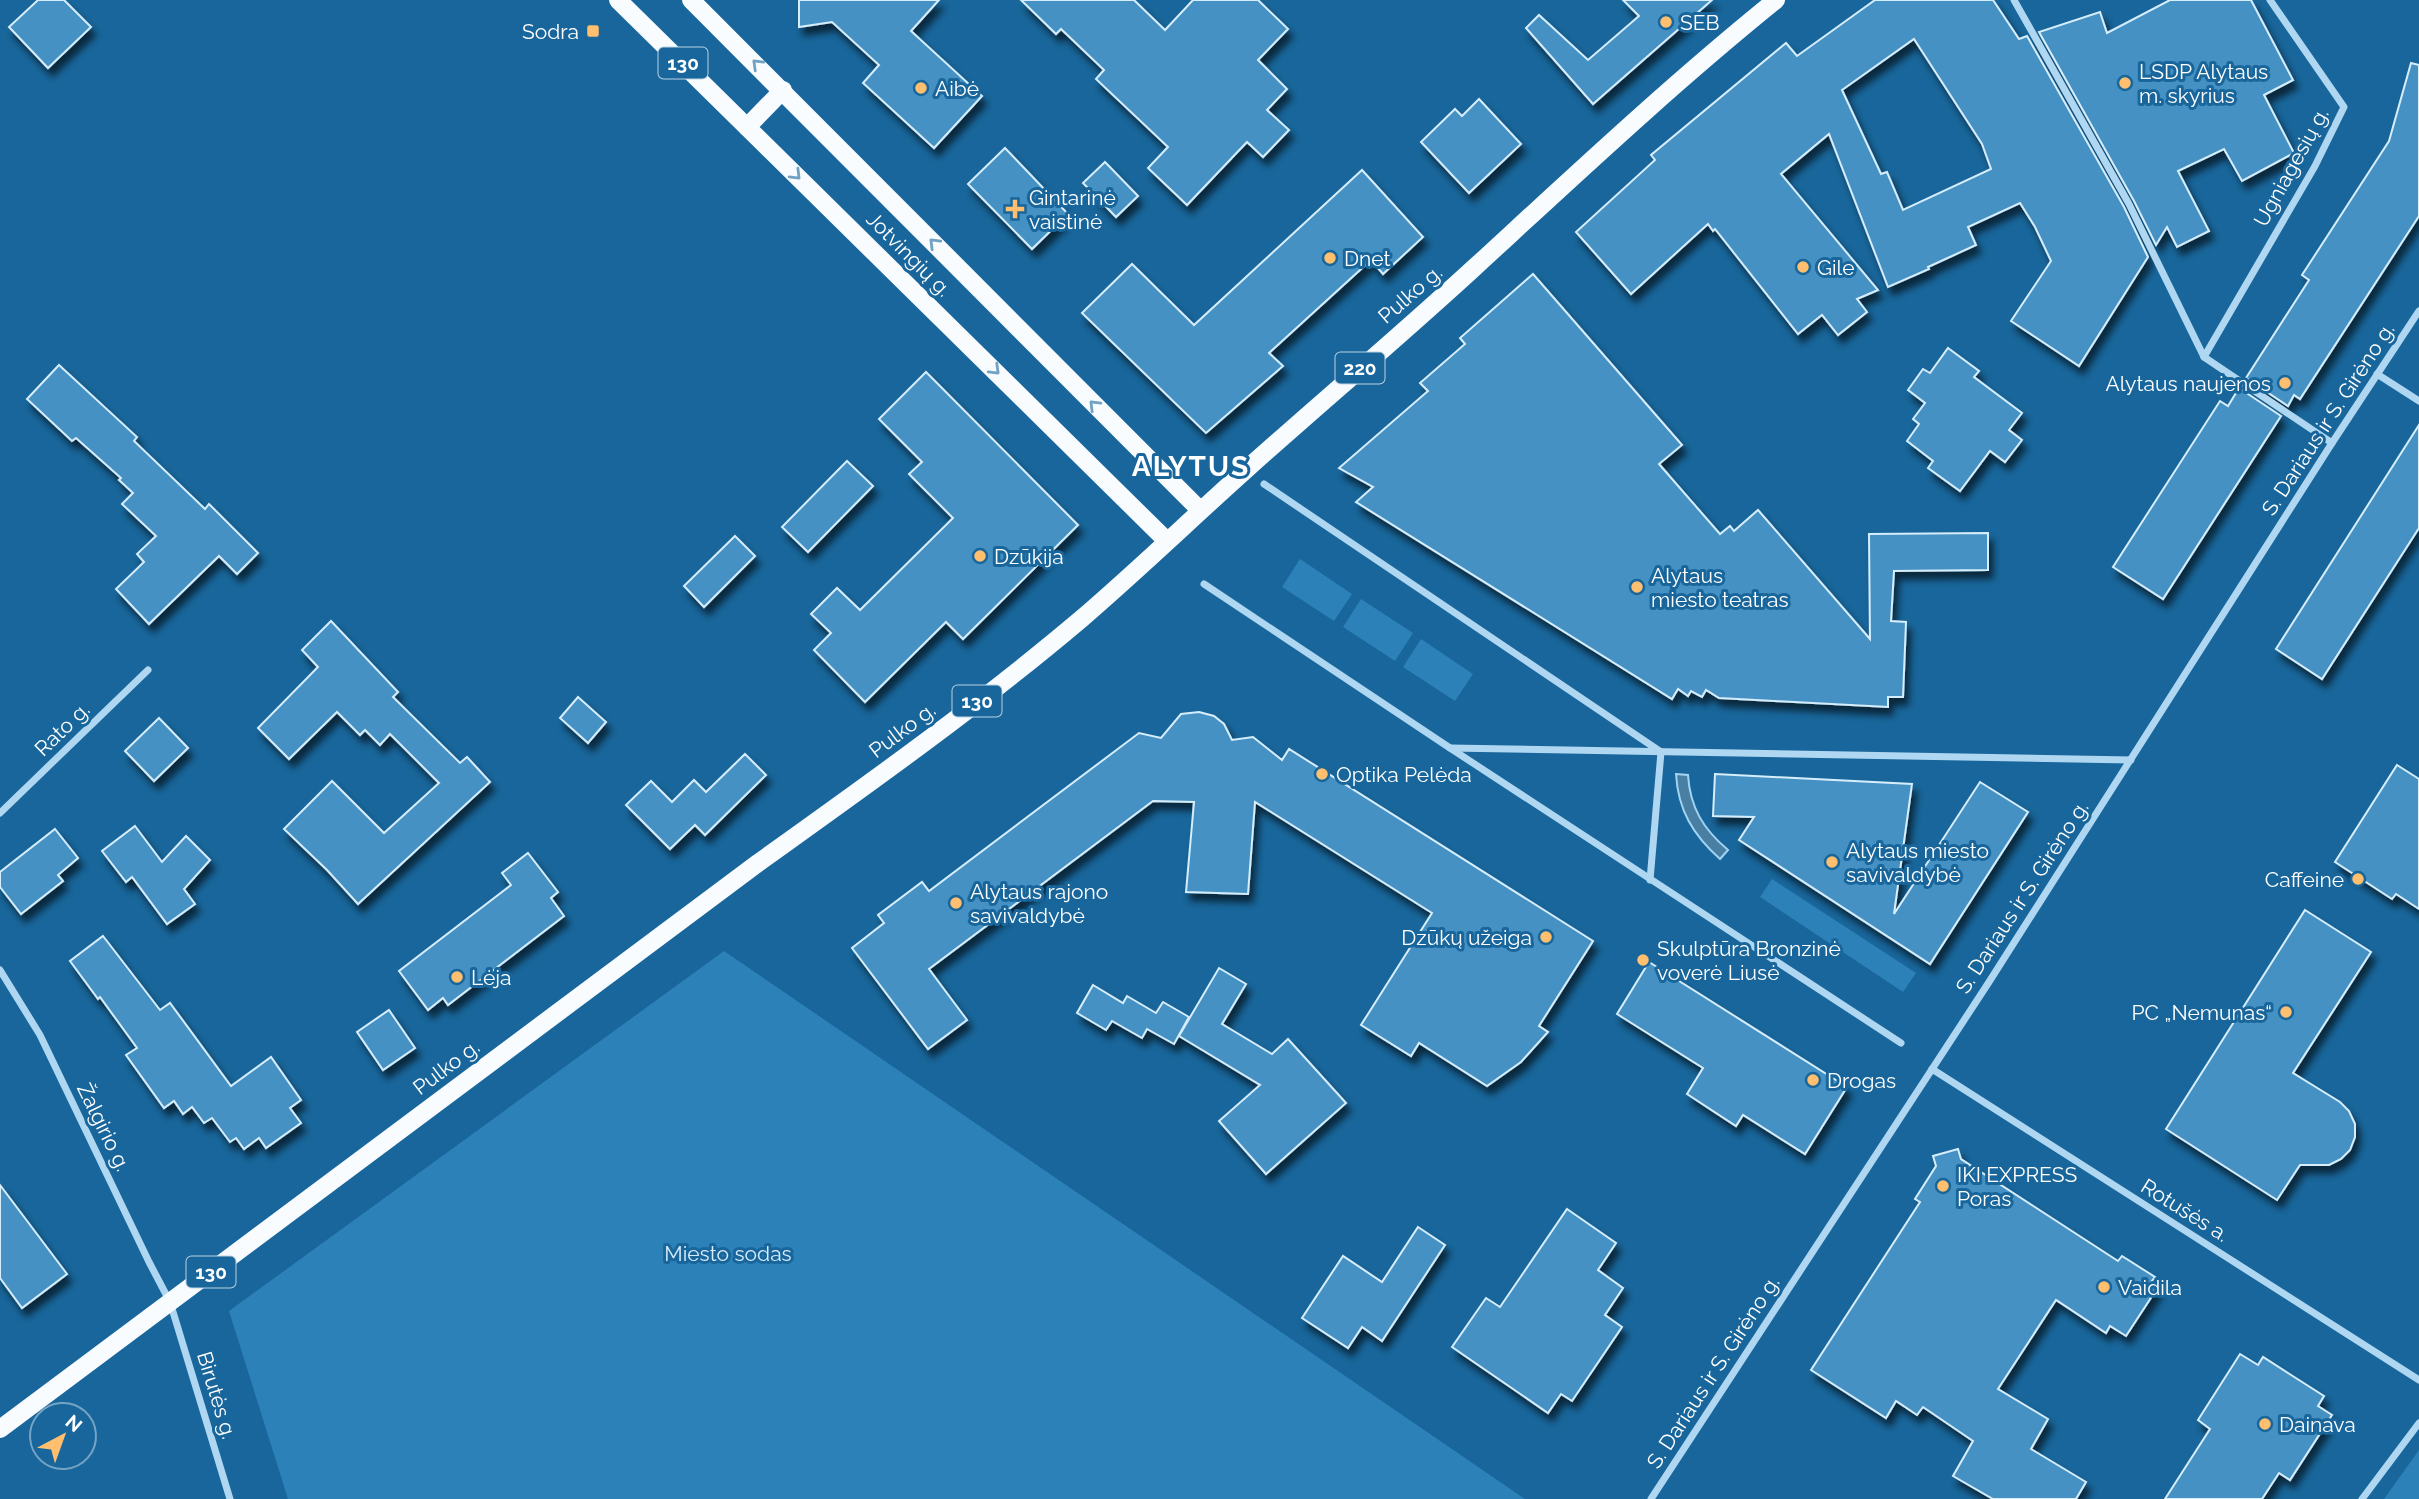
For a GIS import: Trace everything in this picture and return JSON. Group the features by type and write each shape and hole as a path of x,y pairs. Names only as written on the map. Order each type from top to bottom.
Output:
{"main road":[{"name":"Jotvingių g.","path":"618,0 1167,541"},
{"name":"Jotvingių g.","path":"691,0 1200,510"},
{"name":"Pulko g.","path":"0,1429 1009,678 1081,619 1474,268 1644,112 1776,0"},
{"path":"747,127 783,90"}],"street":[{"path":"2014,0 2129,204 2204,357 2332,443"},
{"name":"Ugniagesių g.","path":"2204,357 2315,166 2344,107 2270,0"},
{"name":"S. Dariaus ir S. Girėno g.","path":"1651,1499 1932,1069 2419,311"},
{"path":"2377,374 2419,401"},
{"path":"1264,484 1661,752"},
{"path":"1205,583 1450,748 1901,1043"},
{"name":"Rato g.","path":"0,813 148,670"},
{"path":"1450,748 2131,760"},
{"path":"1650,880 1661,752"},
{"name":"Žalgirio g.","path":"0,970 40,1035 170,1302"},
{"name":"Rotušės a.","path":"1932,1069 2419,1380"},
{"name":"Birutės g.","path":"170,1302 230,1499"},
{"path":"2362,1499 2419,1423"}],"green space":[{"path":"1300,559 1352,594 1334,621 1282,587"},
{"path":"1361,599 1413,633 1395,661 1343,627"},
{"path":"1421,639 1473,674 1455,701 1403,667"},
{"path":"1772,879 1916,973 1903,992 1760,897"},
{"name":"Miesto sodas","path":"724,951 1525,1499 288,1499 229,1311"},
{"path":"2419,1450 2419,1499 2384,1499"}],"shaded area":[{"path":"1676,774 1688,775 1699,817 1711,834 1728,850 1720,859 1702,841 1689,821 1680,799"}],"building":[{"path":"38,0 64,0 91,27 48,68 9,27"},
{"path":"799,0 939,0 911,31 982,96 934,148 863,83 879,65 832,22 799,27"},
{"path":"1021,0 1134,0 1165,30 1193,0 1258,0 1288,29 1258,60 1287,89 1267,110 1289,130 1263,157 1247,142 1187,205 1148,168 1168,147 1096,79 1104,70 1061,29 1056,34"},
{"path":"1623,0 1712,0 1593,104 1526,28 1539,15 1588,60 1639,16"},
{"path":"1875,0 1993,0 2019,39 2027,36 2124,207 2148,257 2079,366 2011,321 2051,261 2020,203 1968,227 1976,245 1888,287 1829,134 1781,174 1878,290 1857,299 1867,312 1838,335 1822,315 1798,334 1715,229 1713,231 1708,224 1631,294 1576,232 1655,160 1651,155 1786,43 1797,56","holes":["1914,39 1982,144 1991,169 1903,210 1887,172 1881,174 1842,90"]},
{"path":"2170,0 2251,0 2293,80 2264,95 2294,153 2242,181 2224,149 2178,171 2209,231 2177,247 2167,227 2156,245 2039,32 2100,12 2107,33"},
{"path":"2411,63 2419,65 2419,216 2300,399 2294,395 2288,406 2246,378 2309,280 2302,275 2389,141"},
{"path":"1479,99 1521,144 1469,193 1421,142 1455,109 1462,116"},
{"path":"1005,148 1068,214 1032,249 968,184"},
{"path":"1105,162 1138,196 1116,217 1083,183"},
{"path":"1362,170 1423,237 1383,274 1371,260 1269,353 1283,366 1206,433 1082,313 1132,264 1194,325"},
{"path":"1533,274 1682,445 1659,464 1720,534 1730,526 1734,531 1758,510 1870,639 1869,534 1988,533 1988,570 1894,571 1891,621 1906,622 1903,697 1888,697 1888,707 1719,698 1706,690 1702,697 1691,691 1688,696 1678,689 1672,699 1356,502 1373,487 1339,468 1428,391 1420,383 1465,344 1460,338"},
{"path":"1948,348 1979,371 1974,377 2022,413 2009,430 2022,440 2005,462 1990,451 1960,491 1928,468 1933,461 1907,441 1919,424 1913,419 1925,403 1908,390 1923,369 1930,373"},
{"path":"59,365 137,437 134,441 205,509 209,504 258,553 237,574 219,556 149,624 116,589 144,562 137,554 156,536 122,504 133,493 119,480 121,478 76,438 72,441 27,399"},
{"name":"Dzūkija","path":"926,372 1078,525 963,639 946,622 865,702 814,650 831,633 811,614 837,588 860,610 953,518 909,474 922,462 879,419"},
{"path":"2239,388 2281,416 2163,599 2113,567 2220,401 2228,406"},
{"path":"2419,425 2419,528 2322,679 2276,649"},
{"path":"847,461 873,486 808,552 782,527"},
{"path":"735,536 755,556 704,607 684,586"},
{"path":"331,621 398,692 393,697 460,763 467,757 490,782 358,904 284,829 332,781 384,833 439,783 390,734 380,745 365,730 360,735 337,712 289,759 258,728 318,667 302,650"},
{"path":"578,697 606,722 588,743 560,718"},
{"path":"1199,712 1214,716 1224,724 1232,740 1253,737 1282,760 1289,749 1593,941 1539,1026 1548,1032 1521,1062 1487,1086 1419,1043 1411,1056 1361,1025 1432,913 1255,802 1248,894 1186,892 1194,802 1153,801 929,969 967,1020 928,1049 852,948 884,923 878,915 922,882 929,891 1139,733 1161,738 1181,714"},
{"path":"159,718 188,748 154,781 125,751"},
{"path":"745,754 766,775 705,835 695,825 670,849 626,805 651,781 672,802 694,780 706,792"},
{"path":"2397,765 2419,779 2419,909 2396,894 2392,899 2335,862"},
{"name":"Alytaus miesto savivaldybė","path":"1715,774 1912,784 1894,914 1980,782 2028,812 1930,964 1739,840 1754,817 1713,816"},
{"path":"135,826 162,862 186,836 210,860 184,889 195,904 167,924 132,877 126,882 102,851"},
{"path":"55,829 78,858 58,875 63,881 21,914 0,887 0,872"},
{"path":"528,853 558,892 551,898 564,916 448,1005 443,998 428,1010 399,971 511,885 502,873"},
{"name":"PC „Nemunas“","path":"2305,910 2371,952 2293,1073 2340,1102 2349,1111 2355,1124 2355,1137 2350,1150 2341,1159 2329,1165 2300,1165 2277,1200 2166,1129"},
{"path":"103,936 160,1010 170,1003 231,1086 271,1057 301,1100 290,1108 301,1123 266,1148 259,1138 244,1149 236,1138 230,1142 212,1118 204,1123 192,1107 183,1114 174,1101 164,1108 126,1055 137,1048 70,961"},
{"path":"1649,962 1847,1087 1805,1154 1743,1115 1736,1126 1687,1094 1703,1068 1617,1014"},
{"path":"1219,968 1246,984 1222,1024 1272,1054 1288,1039 1346,1103 1266,1174 1219,1121 1260,1085 1179,1036"},
{"path":"1093,985 1123,1003 1127,996 1156,1013 1163,1002 1189,1017 1174,1044 1147,1029 1142,1038 1112,1021 1106,1030 1077,1013"},
{"path":"389,1010 415,1048 383,1070 357,1032"},
{"path":"1958,1149 1961,1159 2118,1261 2122,1256 2155,1277 2151,1282 2158,1287 2126,1336 2110,1326 2106,1333 2056,1300 1998,1389 2048,1419 2031,1449 2086,1482 2076,1499 1993,1499 1953,1476 1973,1441 1923,1407 1917,1415 1896,1401 1886,1418 1811,1370 1920,1202 1915,1199 1936,1166 1933,1156"},
{"path":"0,1185 67,1274 22,1308 0,1278"},
{"path":"1567,1209 1616,1243 1598,1270 1623,1288 1605,1315 1622,1327 1572,1401 1561,1394 1548,1413 1452,1347 1486,1298 1500,1307"},
{"path":"1418,1227 1445,1245 1382,1341 1362,1327 1348,1348 1302,1318 1343,1256 1382,1282"},
{"name":"Dainava","path":"2240,1354 2258,1365 2263,1357 2324,1396 2318,1406 2332,1415 2290,1480 2279,1473 2262,1499 2165,1499 2210,1429 2198,1420"}],"place":[{"name":"SEB","path":"1666,22"},
{"name":"Sodra","path":"593,31"},
{"name":"LSDP Alytaus m. skyrius","path":"2125,83"},
{"name":"Aibė","path":"921,88"},
{"name":"Gintarinė vaistinė","path":"1015,209"},
{"name":"Dnet","path":"1330,258"},
{"name":"Gile","path":"1803,267"},
{"name":"Alytaus naujenos","path":"2285,383"},
{"name":"Dzūkija","path":"980,556"},
{"name":"Alytaus miesto teatras","path":"1637,587"},
{"name":"Optika Pelėda","path":"1322,774"},
{"name":"Alytaus miesto savivaldybė","path":"1832,862"},
{"name":"Caffeine","path":"2358,879"},
{"name":"Alytaus rajono savivaldybė","path":"956,903"},
{"name":"Dzūkų užeiga","path":"1546,937"},
{"name":"Skulptūra Bronzinė voverė Liusė","path":"1643,960"},
{"name":"Lėja","path":"457,977"},
{"name":"PC „Nemunas“","path":"2286,1012"},
{"name":"Drogas","path":"1813,1080"},
{"name":"IKI EXPRESS Poras","path":"1943,1186"},
{"name":"Vaidila","path":"2104,1287"},
{"name":"Dainava","path":"2265,1424"}],"district":[{"name":"ALYTUS","path":"1191,466"}]}
